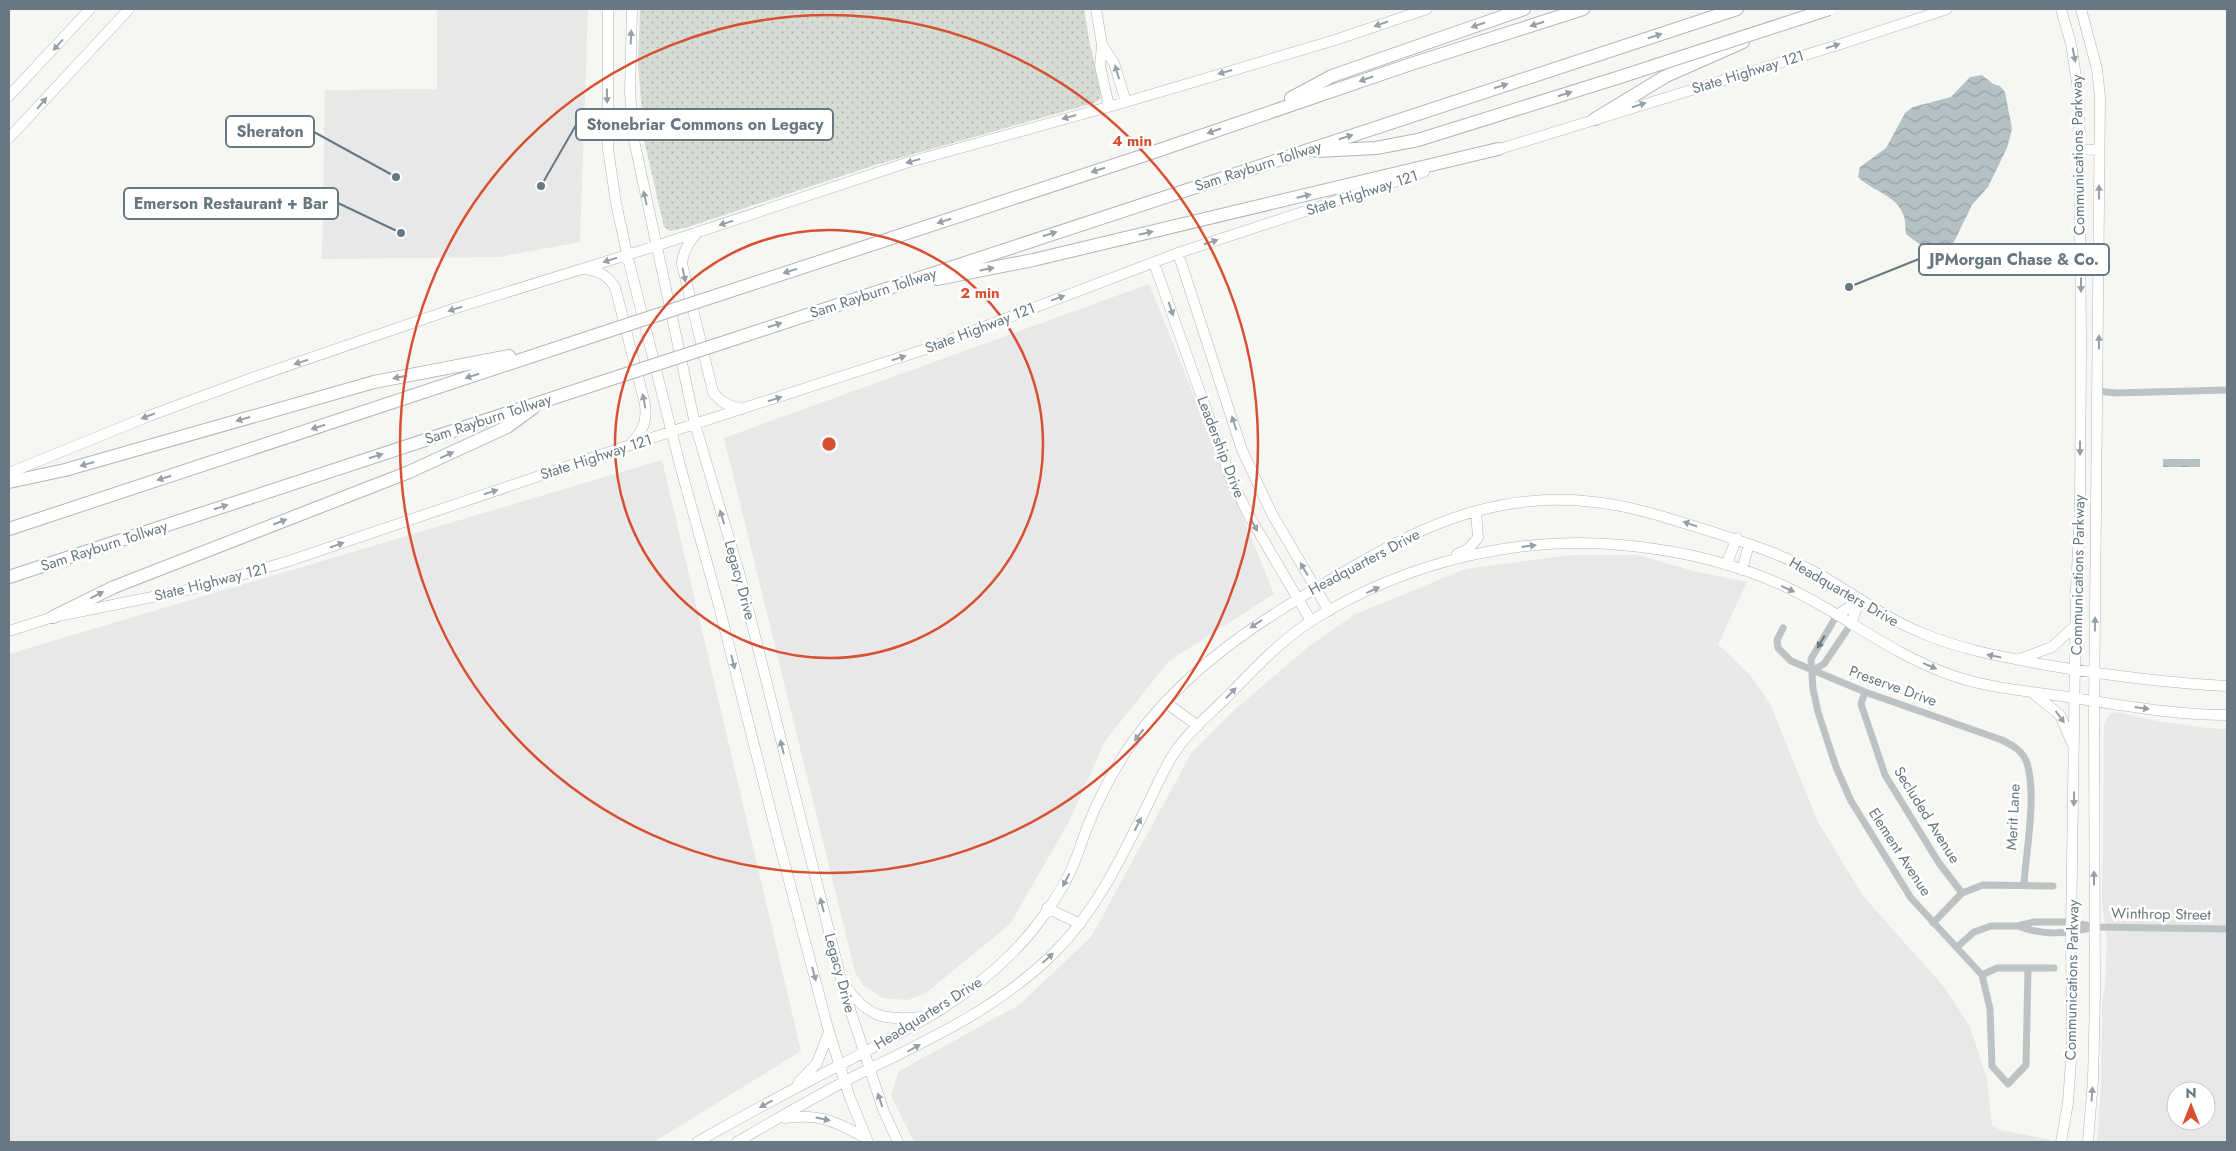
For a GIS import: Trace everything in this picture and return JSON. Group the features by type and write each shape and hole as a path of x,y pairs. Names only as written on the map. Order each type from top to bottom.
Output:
{"highway":[{"path":"1260,115 1332,76 1524,9"},
{"path":"9,529 1411,64 1583,9"},
{"name":"Sam Rayburn Tollway","path":"9,577 1737,9"},
{"path":"1595,119 1666,76 1816,9"},
{"path":"1300,152 1376,148 1418,140 1829,9"},
{"path":"888,288 1033,260 1498,149"},
{"path":"9,482 65,470 374,382 551,349"},
{"path":"53,617 114,587 409,472 507,427 543,401"}],"main road":[{"path":"9,96 90,9"},
{"path":"9,138 129,9"},
{"name":"Legacy Drive","path":"608,9 608,149 616,203 627,254 671,432 721,615 772,820 829,1032 845,1082 867,1140"},
{"name":"Legacy Drive","path":"632,9 630,93 634,140 695,424 739,572 840,977 884,1112 898,1142"},
{"path":"1096,9 1102,46 1100,66 1109,106"},
{"path":"9,473 149,416 388,331 656,246 906,163 1126,102 1327,42 1427,9"},
{"name":"State Highway 121","path":"9,631 53,617 192,588 289,561 630,445 923,350 1178,253 1498,149 1841,44 1947,9"},
{"name":"Communications Parkway","path":"2061,9 2072,44 2079,96 2081,385 2080,511 2076,624 2072,1046 2068,1103 2061,1142"},
{"name":"Communications Parkway","path":"2081,9 2097,69 2100,98 2094,701 2093,1080 2088,1142"},
{"path":"1102,46 1114,62 1126,102"},
{"path":"2080,149 2099,150"},
{"path":"698,232 689,243 683,255 683,273 714,392 719,400 727,405 743,409"},
{"name":"Leadership Drive","path":"1178,253 1242,450 1272,514 1329,611"},
{"name":"Leadership Drive","path":"1154,262 1232,482 1311,621"},
{"path":"582,269 598,271 608,278 615,287 645,404 646,417 644,428 630,445"},
{"name":"Headquarters Drive","path":"697,1142 928,1016 989,975 1020,945 1066,882 1089,824 1112,776 1129,747 1164,702 1198,670 1235,640 1298,598 1416,533 1476,511 1502,505 1556,499 1594,502 1666,516 1737,538 1805,567 1837,585 1894,622 1927,636 1976,652 2076,670 2156,681 2227,686"},
{"path":"1415,572 1468,548 1478,538 1476,511"},
{"path":"1726,565 1737,538"},
{"name":"Headquarters Drive","path":"737,1142 845,1082 900,1055 999,999 1055,952 1080,924 1106,887 1171,758 1180,744 1271,653 1311,621 1329,611 1378,587 1415,572 1472,554 1567,542 1615,544 1680,552 1742,570 1800,594 1904,655 1951,675 2033,692 2094,701 2180,713 2227,715"},
{"path":"1742,570 1749,544"},
{"path":"1837,615 1859,601"},
{"path":"1851,624 1859,601"},
{"path":"2018,660 2052,647 2076,624"},
{"path":"2033,692 2060,715 2075,750"},
{"path":"1164,702 1198,726"},
{"path":"1047,908 1080,924"},
{"path":"840,977 857,1002 879,1016 901,1019 928,1016"},
{"path":"786,1093 817,1062 829,1032"},
{"path":"776,1120 798,1116 823,1118 836,1122 867,1140"}],"street":[{"path":"2098,390 2116,393 2227,390"},
{"name":"Element Avenue","path":"1837,615 1811,659 1813,689 1818,712 1836,767 1851,801 1911,898 1982,975 1990,1009 1992,1066 2008,1084 2026,1065 2028,968"},
{"path":"1813,670 1824,664 1851,624"},
{"name":"Preserve Drive","path":"1783,628 1777,640 1778,648 1791,661 1865,692 2002,740 2021,752"},
{"name":"Secluded Avenue","path":"1865,692 1861,704 1885,776 1939,863 1962,893"},
{"name":"Merit Lane","path":"2021,752 2026,762 2029,778 2029,831 2024,885"},
{"path":"1933,923 1962,893 1983,885 2053,886"},
{"name":"Winthrop Street","path":"2018,926 2034,922 2072,922 2094,927 2227,928"},
{"path":"1957,947 1974,932 1991,926 2018,926"},
{"name":"Winthrop Street","path":"2018,926 2035,933 2072,933 2094,927"},
{"path":"1982,975 1998,968 2054,968"}],"shaded area":[{"path":"437,9 588,9 580,242 499,257 322,259 325,90 437,89"},
{"path":"640,9 1084,9 1090,45 1102,92 1100,99 1094,103 875,165 685,228 670,231 664,227 644,140 638,63"},
{"path":"1149,284 1274,594 1169,661 1105,741 1070,820 1010,924 926,993 908,1000 883,998 864,986 855,972 724,438"},
{"path":"662,460 801,1051 654,1142 9,1142 9,654"},
{"path":"1571,555 1638,555 1693,571 1747,582 1718,644 1751,676 1770,704 1818,822 1863,896 1945,988 1970,1027 1987,1079 1992,1125 2000,1130 2052,1140 2052,1142 914,1142 891,1095 899,1071 1019,1005 1091,937 1192,752 1231,713 1308,647 1354,615 1465,569"},
{"path":"2117,712 2151,720 2227,729 2227,1142 2097,1142 2101,1087 2102,1004 2105,985 2107,939 2102,902 2104,724 2110,714"}],"water":[{"path":"1982,75 1993,84 2000,86 2005,92 2012,129 2007,148 1988,187 1972,205 1952,246 1938,249 1927,248 1906,234 1904,216 1895,202 1858,177 1860,167 1886,148 1905,113 1913,107 1951,97 1970,77"},
{"path":"2163,459 2200,459 2200,467 2163,467"}],"place":[{"name":"Sheraton","path":"396,177"},
{"name":"Stonebriar Commons on Legacy","path":"541,186"},
{"name":"Emerson Restaurant + Bar","path":"401,233"},
{"name":"JPMorgan Chase & Co.","path":"1849,287"}]}
